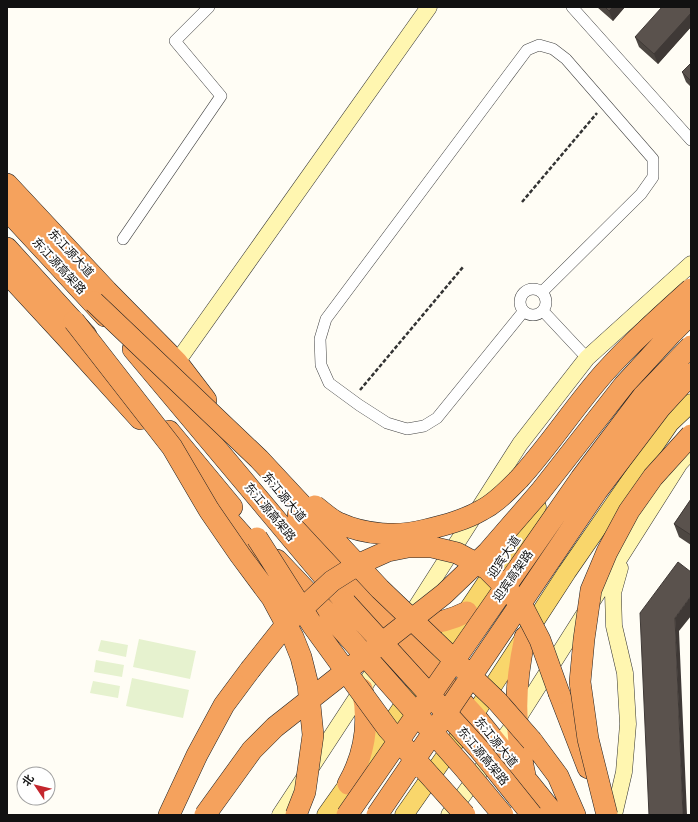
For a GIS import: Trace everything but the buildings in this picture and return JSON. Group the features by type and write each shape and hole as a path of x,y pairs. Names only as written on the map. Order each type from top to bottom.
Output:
{"highway":[{"name":"东江源大道","path":"7,184 107,291 177,362 255,463 381,612 402,628 430,668 474,715 555,815"},
{"name":"东江源高架路","path":"7,210 94,302 346,603 479,749 532,815"},
{"name":"东江源高架路","path":"7,248 74,322 219,490 257,538 330,616 464,768 503,815"},
{"path":"7,273 65,336 318,621 362,684 434,772 462,811"},
{"path":"94,302 259,459 311,503 339,523 364,531 414,533 450,524 483,510 508,490 537,459 574,409 604,373 638,338 691,289"},
{"path":"205,815 252,750 275,727 444,594 488,552 540,492 624,385 691,314"},
{"path":"74,322 172,447 209,510 272,598 293,637 301,657 308,685 313,735 305,792 296,815"},
{"name":"迎宾高架路","path":"347,815 581,478 643,396 691,346"},
{"name":"迎宾高架路","path":"380,812 597,490 660,408 691,374"},
{"path":"606,815 588,739 580,682 591,590 607,552 629,511 653,477 691,435"},
{"path":"259,459 380,589 497,701 532,741 558,776 575,815"},
{"path":"257,538 313,626 388,729 462,811"},
{"path":"169,815 197,755 224,705 288,622 332,581 359,564 388,551 408,547 432,547 457,553 487,569 509,591 524,609 540,640 606,815"},
{"path":"402,628 418,624 444,622 467,612"},
{"path":"525,637 517,685 516,720 526,779"},
{"path":"348,784 356,770 365,741 366,712 362,684"}],"main road":[{"name":"迎宾大道","path":"326,815 430,668 622,381 691,307"},
{"path":"404,815 474,715 567,572 670,423 691,403"}],"street":[{"path":"123,239 221,96 175,41 209,7"},
{"path":"177,362 429,7"},
{"path":"572,7 691,140"},
{"path":"523,312 437,418 424,426 407,429 387,423 329,384 321,365 320,339 326,319 527,50 539,45 553,49 566,59 653,158 653,177 641,194 542,292"},
{"path":"280,815 362,684 402,628 520,444 587,358 691,264"},
{"path":"533,288 542,292 546,300 546,306 543,311 533,316 523,312 519,302 520,296 524,292 533,288"},
{"path":"543,311 587,358"},
{"path":"462,811 499,745 680,464 691,451"},
{"path":"614,815 624,772 628,724 625,674 614,626 613,593 624,553"}],"path":[{"path":"522,202 605,104"},
{"path":"352,400 463,267"}],"green space":[{"path":"139,639 196,651 190,679 133,667"},
{"path":"101,640 128,645 126,657 98,651"},
{"path":"96,660 124,665 122,677 94,672"},
{"path":"132,678 189,690 183,718 126,706"},
{"path":"93,681 120,686 118,698 90,693"}]}
